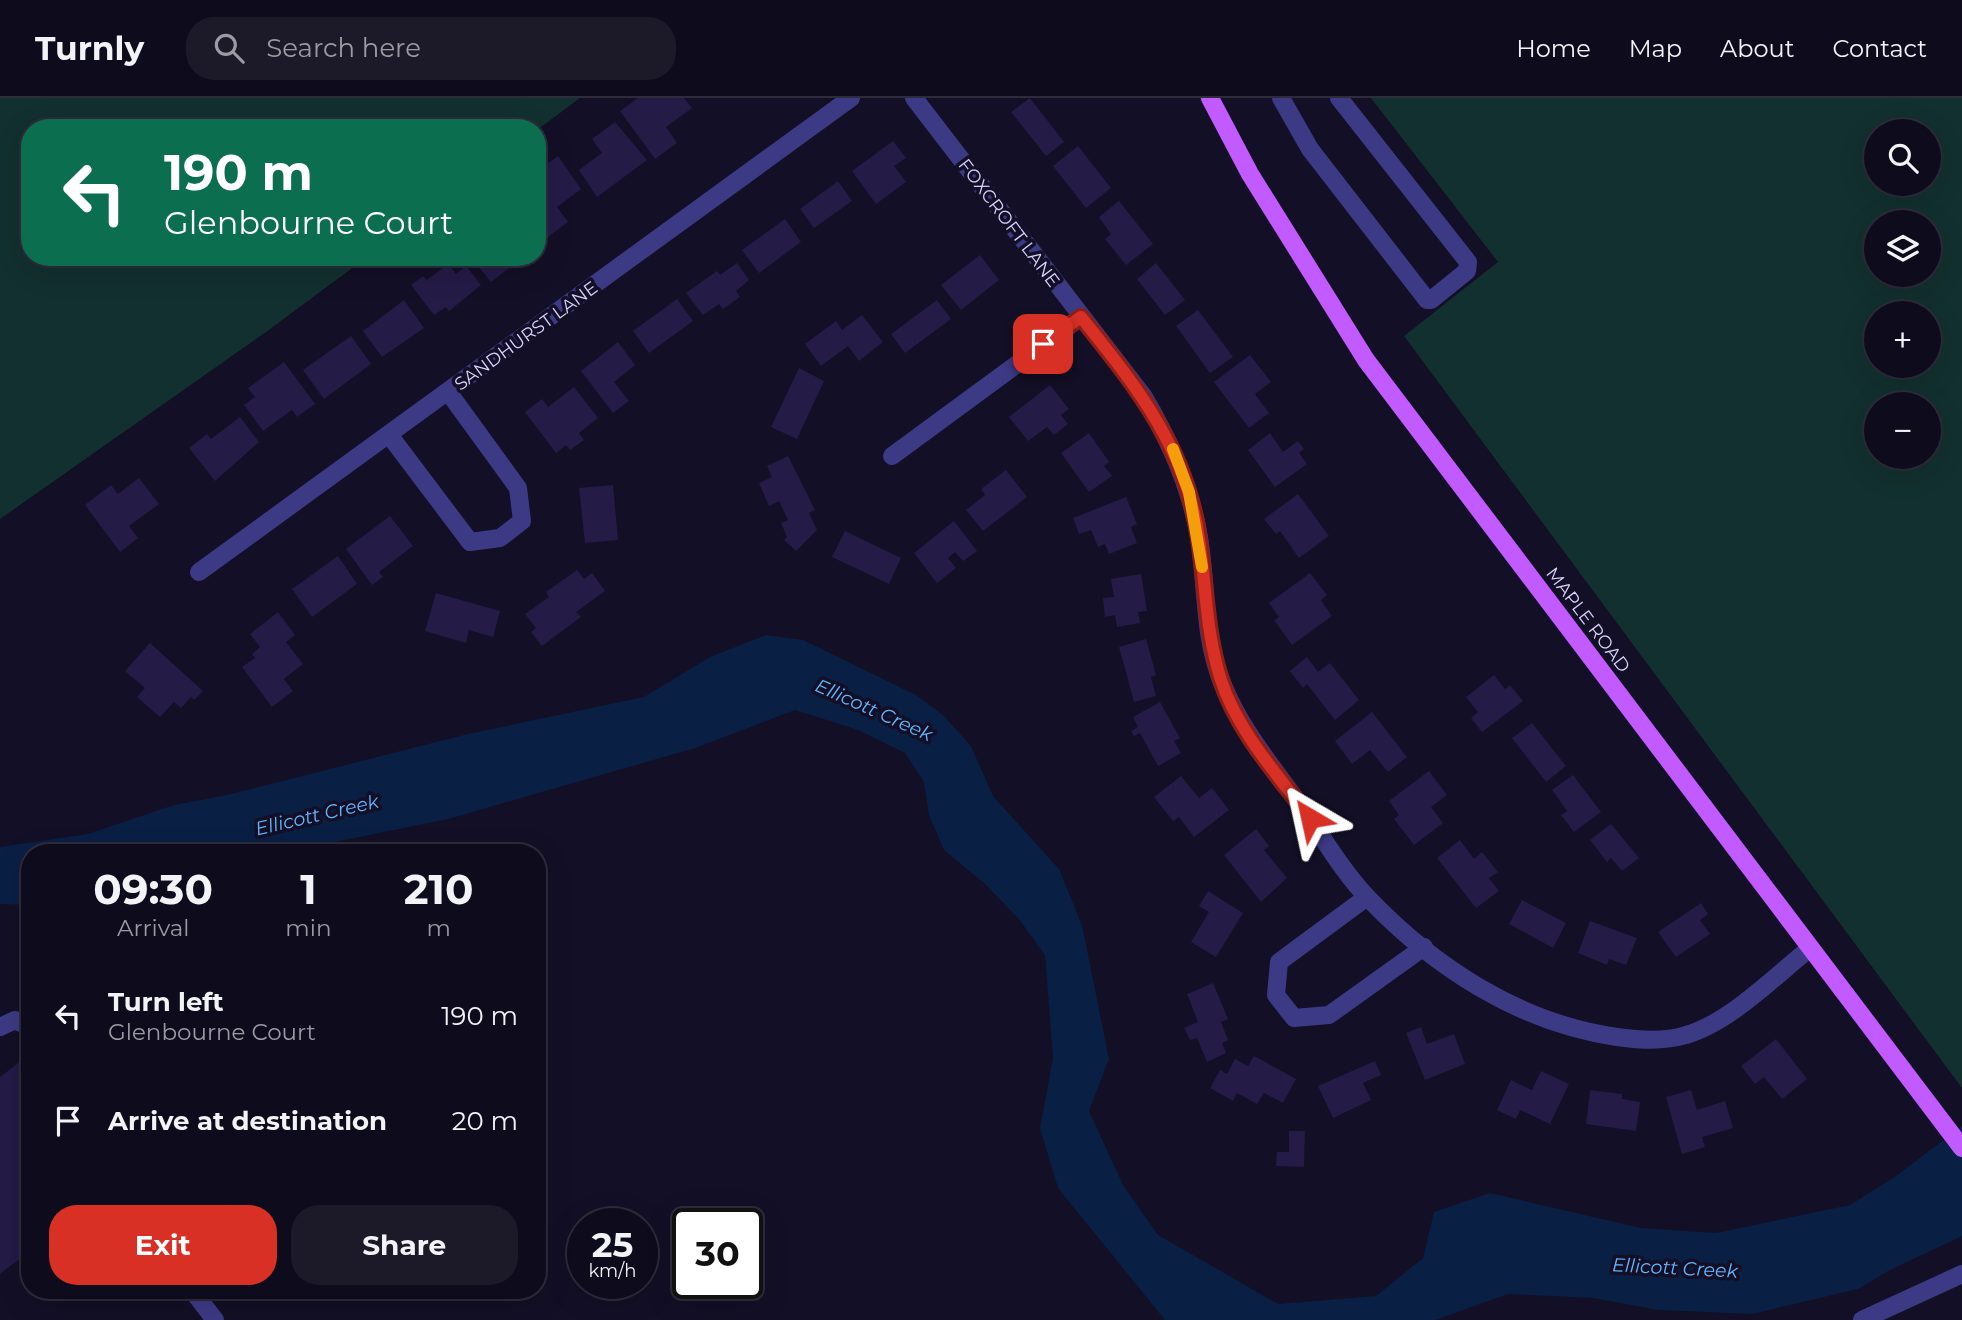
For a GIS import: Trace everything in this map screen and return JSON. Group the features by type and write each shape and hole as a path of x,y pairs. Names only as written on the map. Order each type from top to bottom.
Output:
{"main road":[{"name":"MAPLE ROAD","path":"1210,98 1250,174 1366,360 1962,1148"}],"street":[{"name":"SANDHURST LANE","path":"199,572 390,436 851,98"},
{"name":"FOXCROFT LANE","path":"914,98 1144,397 1172,449 1189,492 1199,537 1209,635 1221,681 1237,718 1367,897 1463,978 1529,1013 1600,1034 1661,1040 1686,1035 1717,1021 1809,949"},
{"path":"1281,98 1310,149 1427,300 1431,300 1467,271 1468,262 1339,98"},
{"path":"891,456 1081,317"},
{"path":"390,436 470,542 500,538 522,522 518,488 449,393"},
{"path":"1367,897 1279,962 1276,995 1294,1018 1329,1014 1424,947"},
{"path":"0,1027 15,1020 21,1023"},
{"path":"1862,1320 1962,1274"},
{"path":"199,1299 215,1320"}],"green space":[{"path":"0,98 580,98 546,123 546,119 21,119 21,266 355,266 266,332 0,519"},
{"path":"1371,98 1962,98 1962,1088 1404,336 1498,262"}],"water":[{"name":"Ellicott Creek","path":"766,635 803,640 916,695 943,715 971,746 993,796 1059,869 1082,925 1109,1059 1089,1111 1123,1185 1158,1235 1278,1304 1376,1296 1423,1258 1434,1212 1490,1193 1641,1228 1716,1233 1850,1205 1896,1176 1962,1126 1962,1236 1888,1271 1858,1289 1752,1314 1658,1310 1593,1298 1508,1294 1435,1320 1165,1320 1058,1188 1040,1128 1053,1058 1045,955 1018,918 984,883 944,850 929,815 924,782 905,753 858,730 795,710 695,748 448,819 325,844 21,844 21,905 0,904 0,847 88,834 174,805 227,795 468,734 644,697 710,657"}],"building":[{"path":"638,98 684,98 692,108 666,127 677,143 655,159 620,111"},
{"path":"1030,98 1064,142 1046,156 1011,112"},
{"path":"615,122 647,160 597,197 579,170 602,153 592,139"},
{"path":"893,141 906,158 894,166 906,182 876,204 852,171"},
{"path":"1078,146 1111,188 1086,208 1053,166"},
{"path":"558,156 581,189 557,207 568,222 546,238 546,165"},
{"path":"838,181 852,201 814,228 800,209"},
{"path":"1119,201 1153,244 1126,265 1105,239 1111,234 1099,217"},
{"path":"785,219 801,242 759,273 742,250"},
{"path":"980,255 999,280 961,310 941,285"},
{"path":"737,263 749,280 736,291 740,297 723,309 719,304 703,315 686,293 717,271 720,275"},
{"path":"1156,263 1185,300 1165,315 1137,279"},
{"path":"445,266 450,266 456,274 466,266 481,285 449,311 446,307 434,315 411,285 423,276 427,280"},
{"path":"478,266 511,266 491,282"},
{"path":"677,299 693,321 649,353 633,331"},
{"path":"404,300 424,328 382,357 363,331"},
{"path":"937,300 951,319 905,353 891,334"},
{"path":"1198,310 1233,357 1210,373 1176,326"},
{"path":"862,315 883,342 859,361 848,346 821,366 805,344 836,321 842,330"},
{"path":"351,336 371,364 324,399 303,370"},
{"path":"618,342 635,365 614,382 629,401 613,413 581,371"},
{"path":"1250,355 1271,382 1255,394 1269,413 1249,428 1214,382"},
{"path":"284,362 315,404 297,417 292,410 263,431 244,405 255,397 248,388"},
{"path":"799,368 824,381 797,439 771,427"},
{"path":"1050,385 1069,409 1061,415 1068,424 1054,435 1047,427 1028,441 1009,417"},
{"path":"574,387 598,418 579,433 584,440 570,450 566,445 556,453 525,412 542,399 548,407"},
{"path":"240,417 259,442 215,481 189,448 207,434 211,439"},
{"path":"1089,433 1109,462 1104,466 1112,476 1089,492 1061,453"},
{"path":"1270,433 1283,452 1298,441 1304,449 1299,453 1307,464 1275,487 1248,450"},
{"path":"788,456 815,510 809,513 817,530 796,551 784,540 787,537 781,523 788,520 779,501 769,506 759,483 772,477 767,466"},
{"path":"1006,470 1027,497 983,531 966,510 985,495 981,489"},
{"path":"139,478 159,504 129,526 138,538 120,552 85,505 111,485 118,494"},
{"path":"613,485 618,540 585,543 579,488"},
{"path":"1298,494 1329,536 1299,558 1280,531 1276,534 1264,519"},
{"path":"1126,497 1137,524 1131,527 1137,543 1109,554 1105,544 1098,547 1091,530 1079,534 1073,518"},
{"path":"390,516 413,546 379,572 383,577 372,585 346,549"},
{"path":"954,521 977,551 963,561 955,552 948,558 956,568 937,583 914,553"},
{"path":"845,531 901,558 889,584 832,557"},
{"path":"338,556 357,584 312,617 292,589"},
{"path":"577,570 584,579 592,573 605,591 576,612 581,617 542,646 531,632 536,628 525,614 549,597 546,592"},
{"path":"1310,573 1327,595 1321,600 1332,616 1292,645 1274,620 1279,617 1269,603"},
{"path":"1141,574 1147,611 1138,612 1140,623 1117,627 1115,615 1105,617 1103,598 1114,597 1111,579"},
{"path":"436,593 500,611 493,637 469,630 466,643 425,631"},
{"path":"278,612 295,635 286,642 303,664 284,679 293,691 272,707 242,667 255,658 252,654 260,647 250,634"},
{"path":"1146,639 1156,675 1151,677 1156,696 1134,702 1119,647"},
{"path":"150,643 203,691 194,700 191,697 181,708 174,702 160,717 137,697 145,688 125,671"},
{"path":"1307,657 1318,672 1330,663 1359,700 1335,720 1307,684 1303,688 1290,671"},
{"path":"1494,675 1505,689 1510,685 1523,701 1482,732 1471,718 1478,712 1466,697"},
{"path":"1160,702 1180,738 1174,741 1181,753 1158,766 1140,733 1134,736 1131,731 1138,727 1133,717"},
{"path":"1372,712 1407,757 1388,772 1370,750 1352,764 1335,741"},
{"path":"1532,723 1566,766 1546,782 1512,738"},
{"path":"1429,771 1447,795 1431,807 1443,823 1414,845 1394,819 1399,815 1389,801"},
{"path":"1573,775 1601,812 1574,832 1561,815 1567,811 1552,790"},
{"path":"1181,776 1199,798 1212,788 1229,810 1194,837 1179,817 1173,821 1154,797"},
{"path":"1611,824 1639,858 1622,871 1611,858 1607,862 1590,840"},
{"path":"1256,829 1269,846 1264,850 1287,878 1261,902 1224,855"},
{"path":"1460,840 1474,859 1482,852 1498,872 1489,878 1499,891 1476,908 1437,858"},
{"path":"1208,891 1243,913 1216,957 1191,942 1209,912 1199,906"},
{"path":"1522,900 1566,923 1553,948 1509,924"},
{"path":"1701,903 1708,914 1700,920 1710,934 1676,957 1658,932"},
{"path":"1590,921 1637,938 1626,965 1609,959 1607,965 1578,953"},
{"path":"1213,983 1228,1019 1221,1022 1228,1040 1222,1043 1226,1053 1207,1062 1197,1038 1190,1040 1184,1028 1198,1022 1187,994"},
{"path":"1421,1027 1427,1044 1454,1034 1465,1064 1425,1080 1406,1033"},
{"path":"1776,1039 1807,1079 1782,1099 1764,1077 1755,1084 1741,1066"},
{"path":"1254,1056 1296,1079 1283,1103 1264,1093 1257,1104 1237,1093 1233,1101 1210,1088 1220,1070 1227,1074 1235,1059 1248,1066"},
{"path":"21,1061 21,1258 0,1274 0,1077"},
{"path":"1375,1061 1381,1075 1363,1083 1371,1100 1333,1118 1318,1086"},
{"path":"1541,1071 1569,1084 1550,1124 1520,1110 1516,1119 1497,1110 1511,1080 1532,1090"},
{"path":"1590,1090 1622,1094 1622,1099 1640,1102 1636,1131 1586,1124"},
{"path":"1691,1090 1697,1110 1725,1101 1733,1128 1702,1137 1705,1147 1682,1154 1666,1097"},
{"path":"1289,1131 1305,1131 1304,1167 1276,1166 1277,1152 1289,1152"}],"slow traffic":[{"path":"1173,449 1189,492 1199,537 1202,567"}],"route":[{"path":"1043,344 1081,317 1144,397 1162,427 1189,492 1199,537 1209,635 1221,681 1237,718 1310,818"}]}
